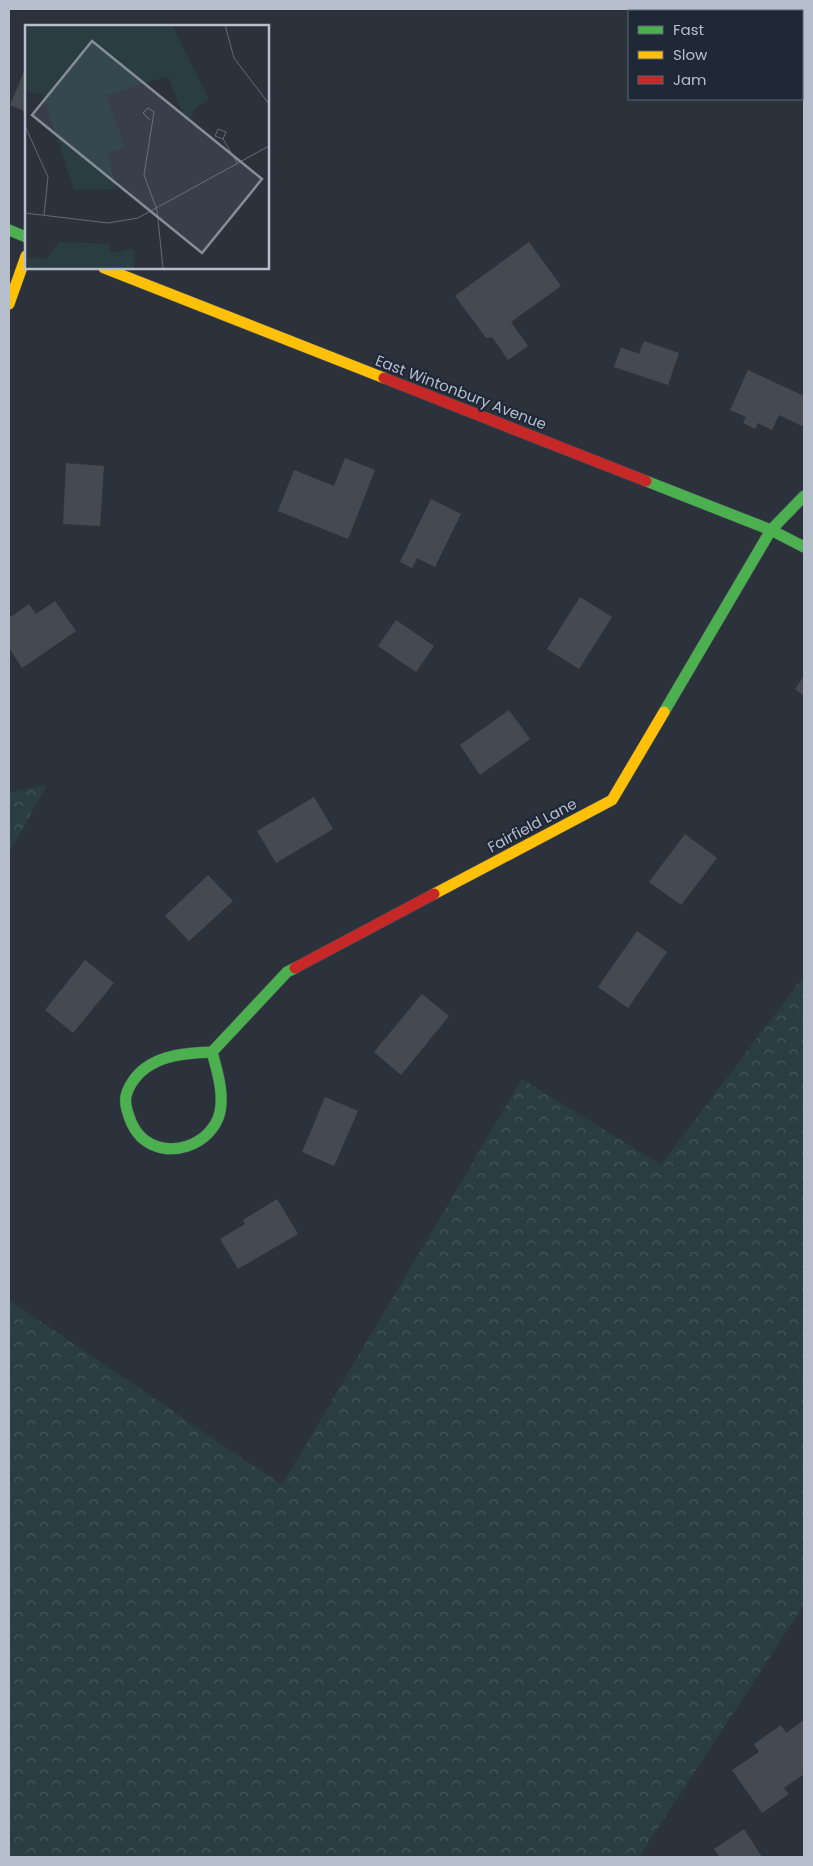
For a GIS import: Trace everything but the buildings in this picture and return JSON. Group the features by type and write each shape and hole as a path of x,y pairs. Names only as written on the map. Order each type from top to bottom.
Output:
{"street":[{"path":"9,230 25,237"},
{"path":"9,304 25,259"},
{"name":"East Wintonbury Avenue","path":"107,269 771,530 804,547"},
{"name":"Fairfield Lane","path":"212,1052 287,972 612,800 771,530 804,496"},
{"path":"212,1052 220,1094 218,1118 207,1138 189,1148 171,1150 153,1145 139,1135 128,1116 125,1095 137,1074 154,1062 176,1054 212,1052"}],"green space":[{"path":"47,785 9,853 9,792"},
{"path":"804,976 804,1605 639,1857 9,1857 9,1300 282,1485 522,1079 661,1165"}],"traffic: fast":[{"path":"9,230 25,237"},
{"path":"646,481 771,530 804,547"},
{"path":"664,712 771,530 804,496"},
{"path":"212,1052 219,1082 221,1104 215,1124 208,1134 198,1141 175,1149 151,1144 141,1137 132,1124 126,1103 128,1090 138,1075 146,1067 166,1058 189,1053 212,1052 287,972 295,968"}],"traffic: slow":[{"path":"9,304 25,259"},
{"path":"107,269 384,378"},
{"path":"434,894 612,800 664,712"}],"traffic: jam":[{"path":"384,378 646,481"},
{"path":"295,968 434,894"}]}
